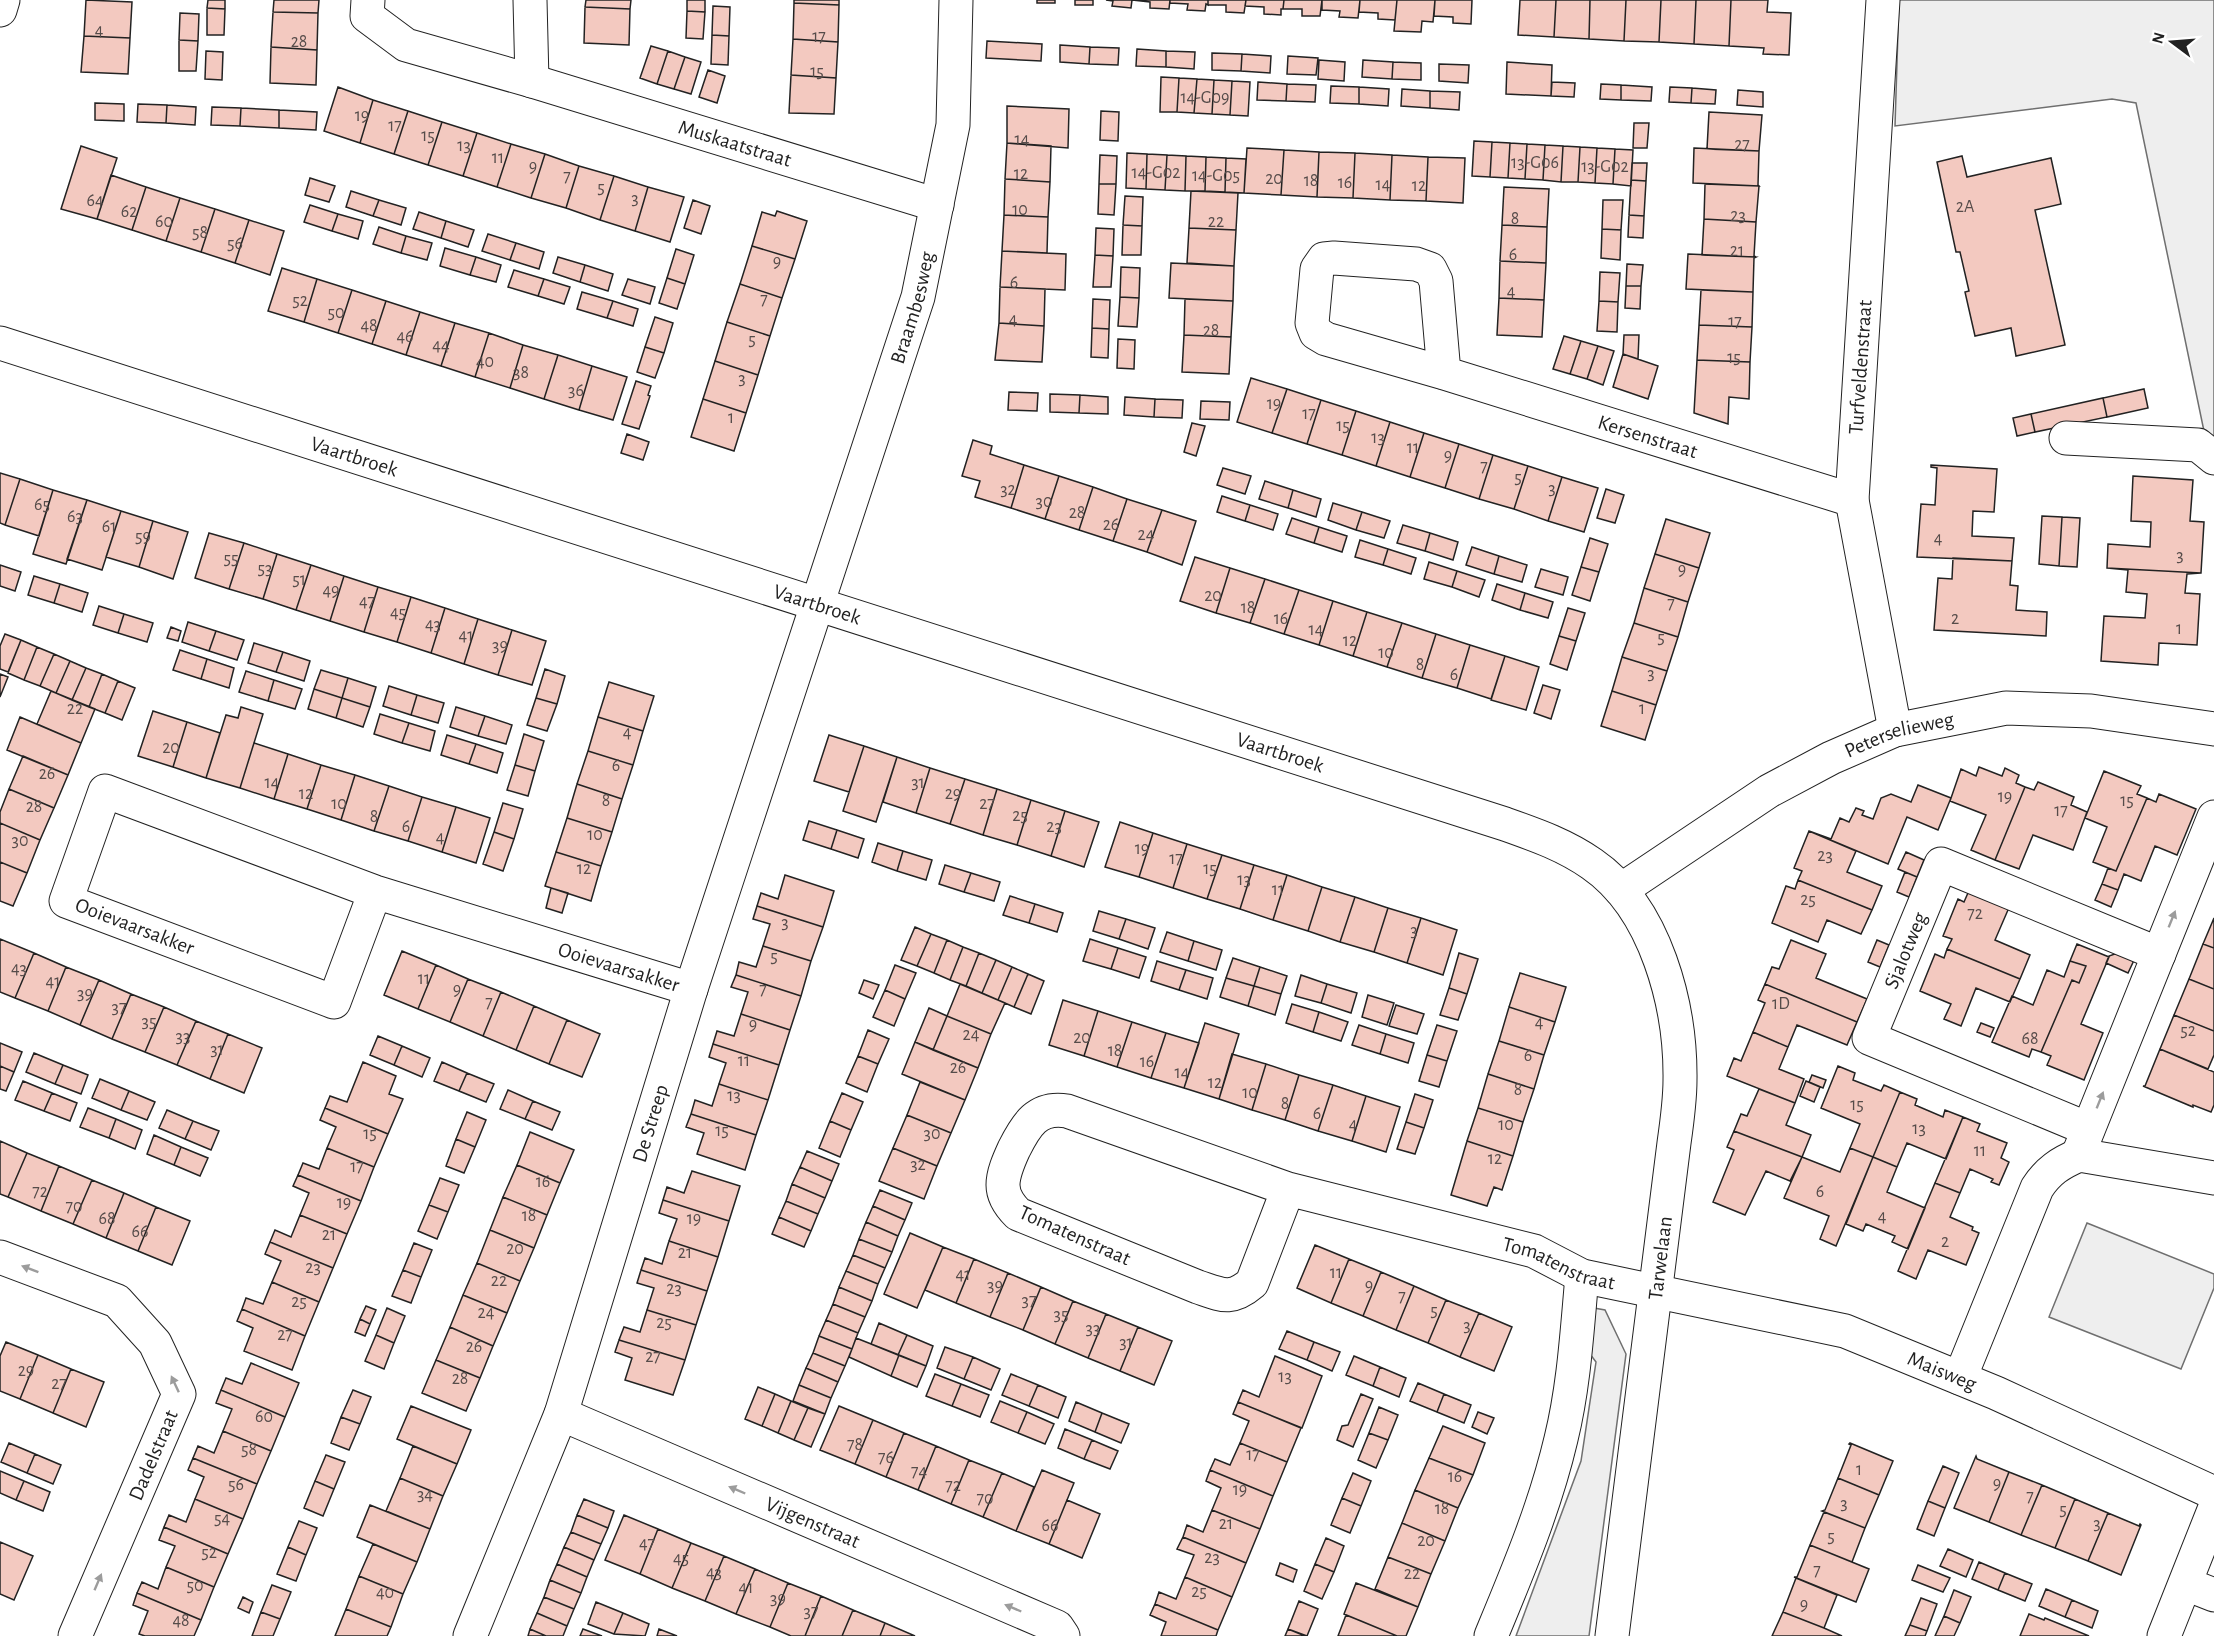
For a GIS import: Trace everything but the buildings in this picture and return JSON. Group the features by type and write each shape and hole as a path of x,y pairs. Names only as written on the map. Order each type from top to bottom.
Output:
{"street":[{"path":"0,10 3,0"},
{"name":"Muskaatstraat","path":"368,0 367,16 406,45 532,81 937,206"},
{"path":"530,0 532,81"},
{"name":"Braambesweg","path":"816,604 918,297 953,125 956,0"},
{"name":"Turfveldenstraat","path":"1883,0 1852,500 1895,730"},
{"name":"Kersenstraat","path":"1444,373 1436,281 1430,269 1416,264 1324,259 1317,268 1312,323 1316,333 1326,339 1444,373 1852,500"},
{"name":"Vaartbroek","path":"0,343 1505,824 1562,845 1594,865 1622,890"},
{"path":"2066,438 2198,445 2214,458"},
{"name":"De Streep","path":"470,1636 561,1414 691,989 816,604"},
{"name":"Peterselieweg","path":"1622,890 1769,791 1831,758 1895,730 2006,708 2091,711 2214,729"},
{"name":"Ooievaarsakker","path":"375,892 334,1002 66,901 105,791 375,892 691,989"},
{"path":"1959,1378 2037,1188 2045,1175 2083,1142 2214,817"},
{"name":"Sjalotweg","path":"2158,954 1941,864 1869,1038 2083,1142 2214,1178"},
{"name":"Tarwelaan","path":"1612,1636 1656,1292 1680,1078 1677,1033 1671,1000 1655,945 1622,890"},
{"name":"Tomatenstraat","path":"1288,1189 1252,1283 1240,1293 1226,1296 1198,1287 1018,1214 1008,1205 1003,1185 1006,1168 1024,1129 1036,1116 1054,1109 1067,1111 1288,1189 1534,1251 1582,1276 1656,1292"},
{"name":"Dadelstraat","path":"0,1257 117,1301 155,1343 179,1394 75,1636"},
{"path":"1491,1636 1525,1554 1545,1497 1561,1438 1572,1379 1582,1276"},
{"name":"Maisweg","path":"1656,1292 1845,1331 1959,1378 2214,1493"},
{"name":"Vijgenstraat","path":"561,1414 1057,1627 1063,1636"},
{"path":"2164,1636 2200,1590 2214,1510"}],"shaded area":[{"path":"1899,0 2214,0 2214,437 2205,436 2136,103 2112,99 1895,126"},
{"path":"2087,1223 2214,1274 2214,1288 2181,1369 2049,1317"},
{"path":"1594,1308 1605,1310 1626,1354 1589,1636 1516,1636 1581,1461 1596,1362 1590,1354"}]}
